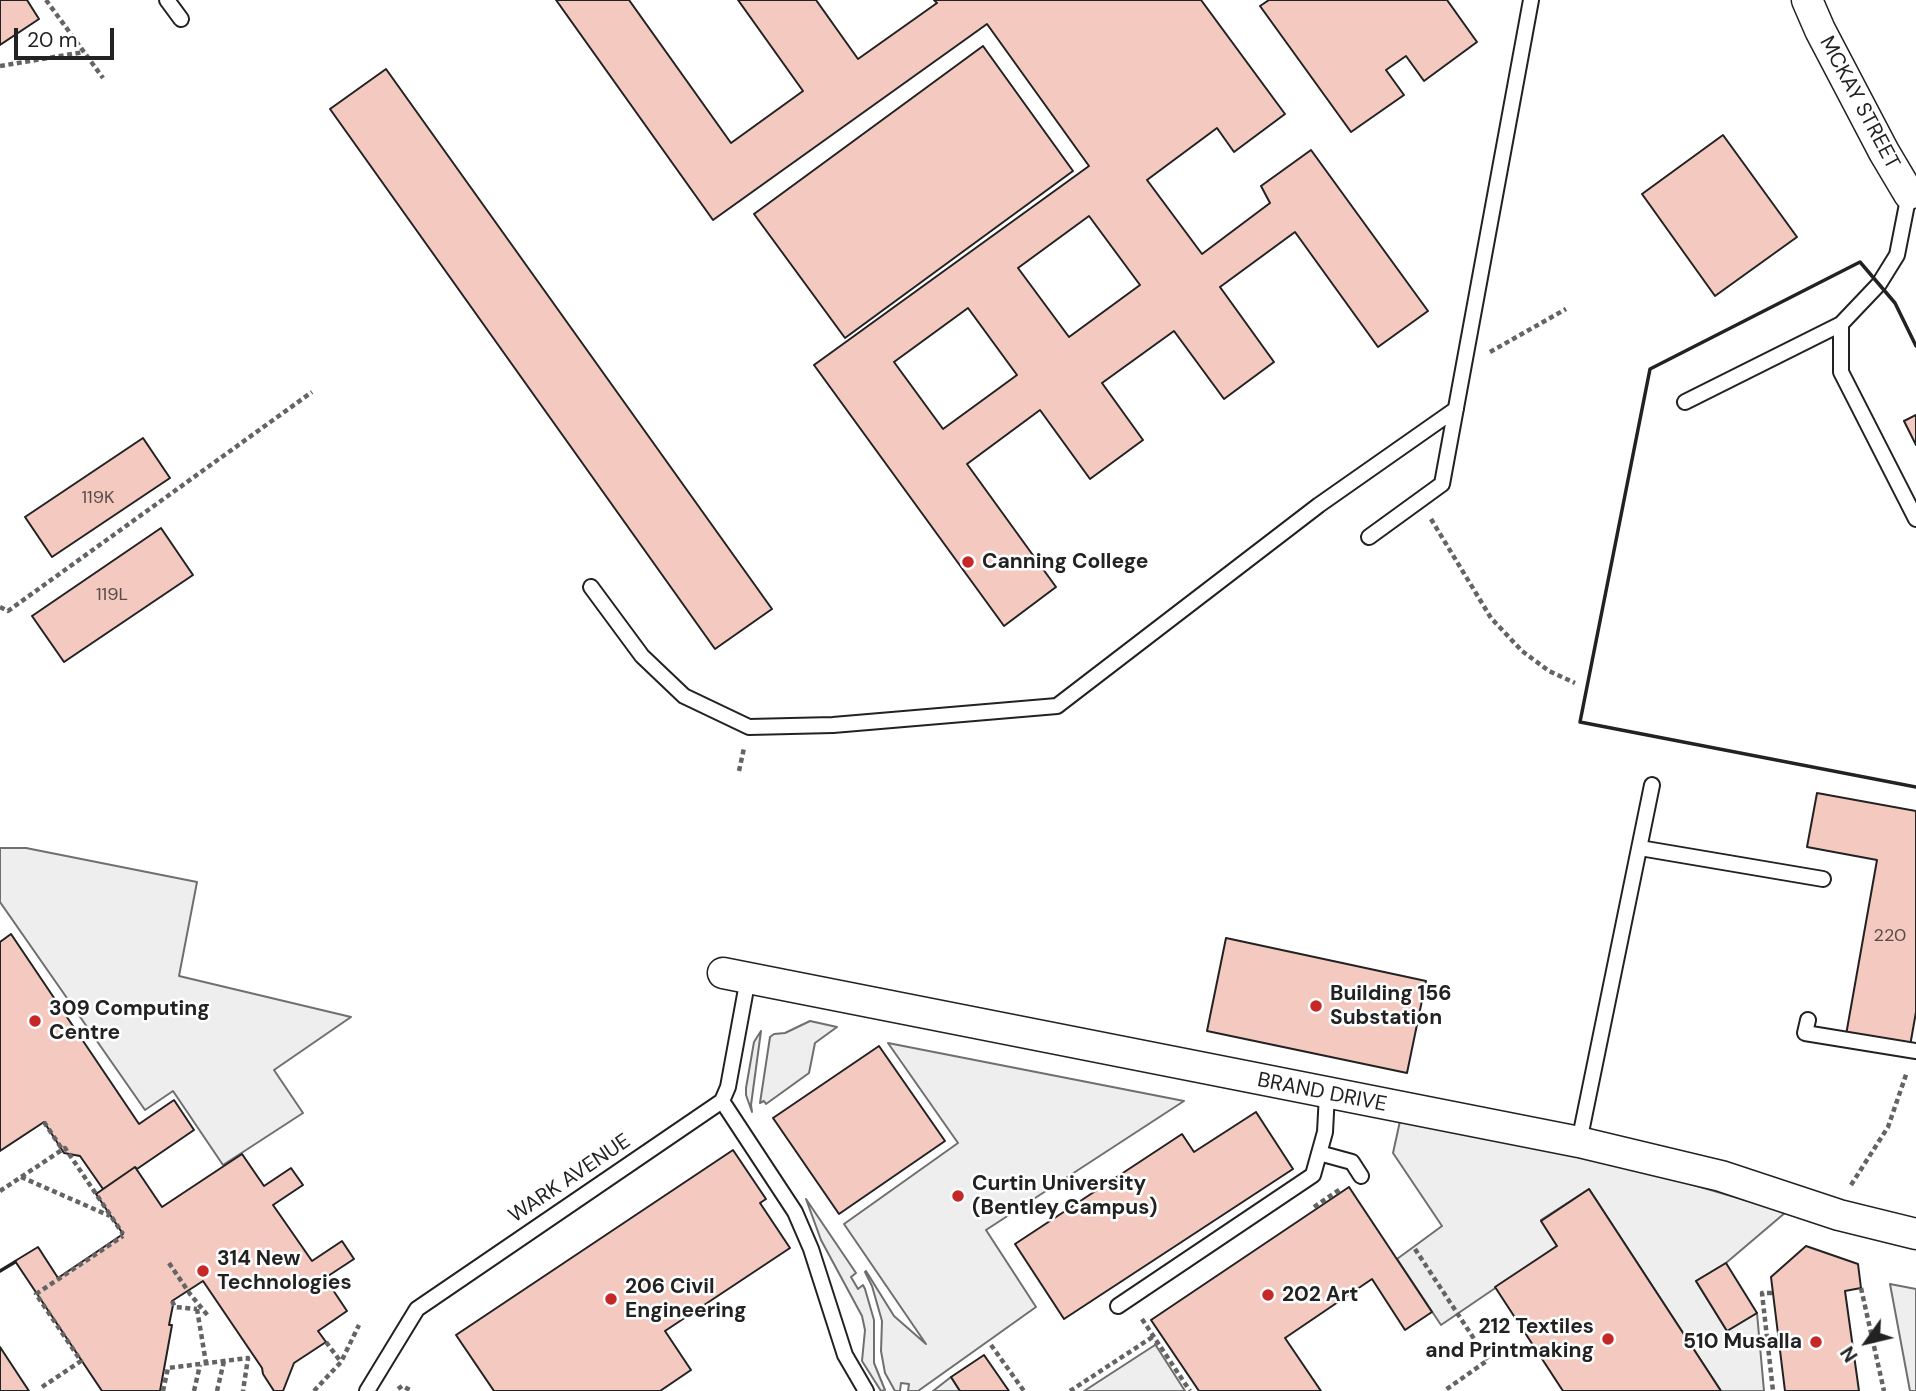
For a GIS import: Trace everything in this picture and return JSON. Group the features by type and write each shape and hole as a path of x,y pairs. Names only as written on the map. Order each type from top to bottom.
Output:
{"street":[{"name":"MCKAY STREET","path":"1807,0 1833,55 1913,199"},
{"name":"BRAND DRIVE","path":"735,975 1579,1142 1721,1176 1839,1215 1916,1234"}],"lane":[{"path":"167,0 181,19"},
{"path":"1369,537 1442,484 1531,0"},
{"path":"1685,402 1842,324 1879,284 1897,255 1913,199"},
{"path":"1842,324 1841,372 1916,519"},
{"path":"591,587 642,656 684,696 749,727 834,725 1057,706 1319,505 1456,409"},
{"path":"1579,1142 1652,785"},
{"path":"1640,848 1823,878"},
{"path":"735,975 728,1087 722,1101 790,1204 804,1230 845,1355 866,1391"},
{"path":"1808,1020 1805,1033 1914,1051"},
{"path":"1118,1306 1313,1175 1325,1132 1327,1094"},
{"name":"WARK AVENUE","path":"367,1391 417,1309 722,1101"},
{"path":"1319,1153 1352,1162 1361,1176"}],"path":[{"path":"46,0 103,78"},
{"path":"0,66 83,51"},
{"path":"1464,366 1566,309"},
{"path":"0,607 8,611 313,392"},
{"path":"1419,500 1491,618 1522,651 1549,671 1575,683"},
{"path":"1846,1192 1888,1127 1914,1051"},
{"path":"42,1387 81,1361 36,1294 123,1235 65,1148 62,1149 44,1122"},
{"path":"0,1191 65,1148"},
{"path":"1303,1213 1361,1176"},
{"path":"21,1177 111,1216"},
{"path":"1415,1249 1488,1360 1444,1391"},
{"path":"169,1263 209,1317"},
{"path":"1861,1288 1884,1391"},
{"path":"1772,1293 1762,1293 1773,1391"},
{"path":"172,1301 174,1307 204,1311"},
{"path":"194,1391 203,1364 197,1309"},
{"path":"1142,1319 1190,1391"},
{"path":"314,1391 341,1363 359,1325"},
{"path":"1070,1391 1154,1336"},
{"path":"326,1342 341,1363"},
{"path":"991,1345 1024,1391"},
{"path":"163,1391 168,1368 248,1358 243,1391"},
{"path":"217,1391 224,1361"},
{"path":"396,1391 402,1386 412,1391"}],"shaded area":[{"path":"0,848 26,848 197,882 179,976 351,1017 274,1070 303,1113 223,1165 173,1091 145,1110 0,902"},
{"path":"810,1021 837,1027 815,1043 809,1073 766,1104 764,1101 760,1103 770,1037"},
{"path":"761,1031 752,1112 746,1088 754,1042"},
{"path":"888,1043 1184,1101 986,1230 1036,1307 918,1391 908,1391 909,1384 901,1383 900,1391 895,1391 885,1373 881,1351 882,1321 866,1271 894,1316 926,1344 844,1224 958,1143"},
{"path":"1400,1121 1594,1156 1786,1212 1726,1263 1696,1281 1727,1331 1757,1313 1764,1391 1721,1391 1589,1189 1541,1220 1557,1246 1441,1325 1397,1259 1442,1226 1393,1153"},
{"path":"806,1199 856,1273 851,1277 858,1289 863,1285 865,1289 874,1320 874,1363 885,1390 881,1391 862,1361 865,1330 862,1316 821,1240"},
{"path":"1890,1284 1916,1289 1916,1391 1910,1391"},
{"path":"1155,1345 1185,1391 1084,1391"},
{"path":"951,1377 960,1391 933,1391"}],"building":[{"path":"0,0 27,0 39,19 0,45"},
{"path":"556,0 629,0 731,143 803,91 738,0 816,0 858,59 937,3 934,0 1201,0 1285,114 1234,152 1217,128 1147,180 1202,254 1270,203 1261,186 1311,150 1428,311 1378,347 1295,232 1220,287 1274,362 1224,399 1174,331 1102,383 1143,440 1090,479 1040,410 967,464 1056,587 1004,626 814,365 1089,166 987,24 713,220","holes":["1089,216 1140,285 1069,337 1018,268","968,308 1017,375 943,429 894,362"]},
{"path":"1269,0 1447,0 1477,42 1424,81 1406,56 1386,70 1404,95 1351,132 1260,6"},
{"path":"983,46 1073,171 845,338 754,214"},
{"path":"386,69 772,609 715,649 330,109"},
{"path":"1723,135 1797,237 1715,296 1642,194"},
{"path":"1916,415 1916,445 1904,421"},
{"path":"143,438 170,478 52,557 25,517"},
{"path":"161,528 193,575 64,662 32,616"},
{"path":"1817,793 1916,811 1916,1012 1910,1046 1846,1035 1877,860 1807,847"},
{"name":"309 Computing Centre","path":"11,934 139,1124 174,1100 194,1130 103,1189 80,1156 64,1153 44,1122 0,1151 0,942"},
{"name":"Building 156 Substation","path":"1226,938 1426,981 1407,1073 1207,1031"},
{"path":"879,1046 945,1141 839,1214 773,1118"},
{"path":"1256,1112 1293,1169 1064,1319 1015,1244 1182,1134 1194,1152"},
{"name":"206 Civil Engineering","path":"733,1150 766,1199 760,1203 790,1248 665,1331 691,1370 660,1391 494,1391 456,1335"},
{"name":"314 New Technologies","path":"242,1154 264,1186 291,1168 303,1185 273,1205 312,1261 342,1241 354,1259 325,1278 347,1311 318,1331 326,1342 294,1363 283,1391 274,1391 262,1368 203,1281 172,1301 169,1325 172,1325 160,1391 102,1391 15,1261 38,1247 58,1278 123,1234 96,1194 135,1167 162,1207"},
{"name":"202 Art","path":"1349,1187 1432,1312 1405,1330 1372,1279 1285,1338 1321,1391 1199,1391 1151,1320"},
{"name":"212 Textiles and Printmaking","path":"1589,1189 1721,1391 1563,1391 1495,1287 1557,1246 1541,1221"},
{"name":"510 Musalla","path":"1806,1246 1858,1264 1861,1288 1845,1291 1859,1391 1785,1391 1771,1277"},
{"path":"1726,1263 1757,1313 1727,1331 1696,1281"},
{"path":"0,1347 29,1391 0,1391"},
{"path":"984,1355 1009,1391 960,1391 951,1377"}],"wall":[{"path":"1916,346 1895,303 1860,262 1650,369 1580,722 1916,787"},
{"path":"0,1271 15,1262"}],"place":[{"name":"Canning College","path":"968,562"},
{"name":"Building 156 Substation","path":"1316,1006"},
{"name":"309 Computing Centre","path":"35,1021"},
{"name":"Curtin University (Bentley Campus)","path":"958,1196"},
{"name":"314 New Technologies","path":"203,1271"},
{"name":"202 Art","path":"1268,1295"},
{"name":"206 Civil Engineering","path":"611,1299"},
{"name":"212 Textiles and Printmaking","path":"1608,1339"},
{"name":"510 Musalla","path":"1816,1342"}]}
